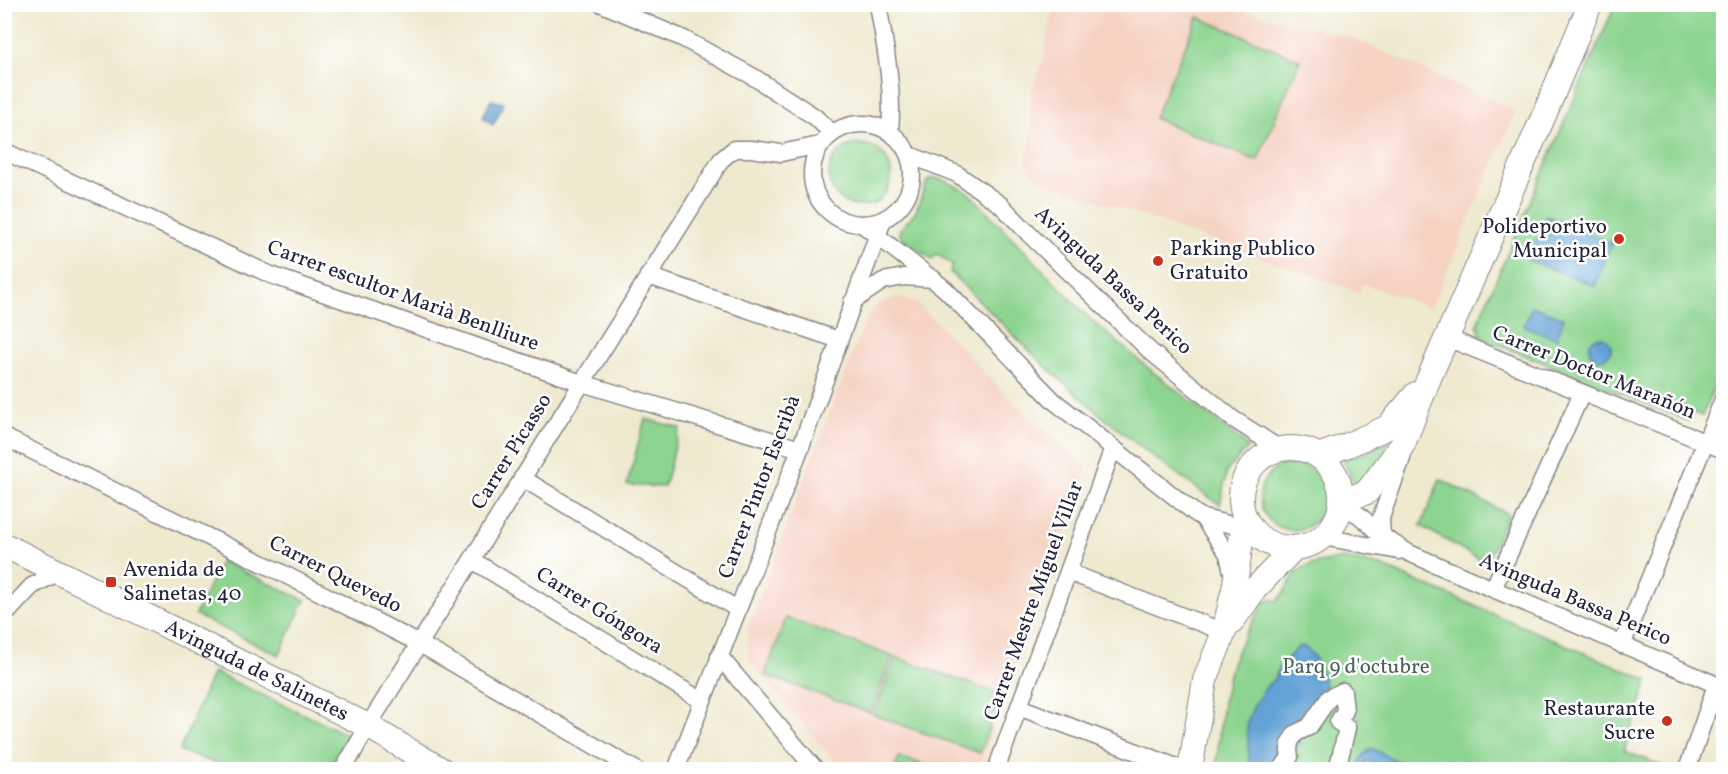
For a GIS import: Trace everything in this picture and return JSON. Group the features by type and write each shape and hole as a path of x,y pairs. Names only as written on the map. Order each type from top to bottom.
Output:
{"street":[{"path":"602,4 682,38 742,71 814,117 826,139"},
{"path":"878,4 891,91 890,131"},
{"path":"1341,503 1367,492 1403,444 1429,378 1590,4"},
{"path":"862,225 883,220 899,208 909,192 913,173 910,154 902,141 890,131 870,123 850,124 826,139 813,161 812,180 817,197 828,212 844,221 862,225 934,279 1054,401 1203,519 1228,554 1235,584"},
{"name":"Carrer Picasso","path":"343,770 368,726 721,160 734,149 781,153 826,139"},
{"name":"Carrer escultor Marià Benlliure","path":"4,151 271,276 582,383 800,449"},
{"name":"Avinguda Bassa Perico","path":"910,154 957,174 1001,205 1150,351 1233,419 1280,449"},
{"name":"Carrer Pintor Escribà","path":"676,770 800,449 883,220"},
{"path":"648,276 839,340"},
{"path":"852,302 883,281 904,277 934,279"},
{"name":"Carrer Doctor Marañón","path":"1447,338 1724,450"},
{"path":"1318,456 1388,427 1429,378"},
{"path":"1493,589 1582,393"},
{"path":"1622,645 1724,397"},
{"name":"Carrer Quevedo","path":"4,437 278,571 420,644 636,770"},
{"path":"1382,537 1382,518 1402,458 1403,444"},
{"name":"Carrer Mestre Miguel Villar","path":"996,770 1113,448"},
{"path":"1300,448 1318,456 1329,464 1341,487 1341,503 1335,523 1323,537 1309,546 1293,549 1282,548 1263,540 1248,524 1242,508 1241,493 1245,478 1254,465 1266,455 1280,449 1300,448"},
{"path":"522,478 737,609"},
{"name":"Avinguda Bassa Perico","path":"1341,503 1359,515 1382,537 1409,553 1720,686"},
{"path":"1203,519 1232,525 1248,524"},
{"path":"1190,770 1205,680 1224,632 1235,584 1241,541 1248,524"},
{"name":"Avinguda Bassa Perico","path":"1323,537 1409,553"},
{"name":"Avinguda de Salinetes","path":"4,545 368,726 442,770"},
{"path":"1224,632 1255,588 1293,549"},
{"name":"Carrer Góngora","path":"472,560 702,701"},
{"path":"4,616 32,586 58,572"},
{"path":"1068,572 1224,632"},
{"path":"719,656 816,770"},
{"path":"1687,770 1720,686"},
{"path":"1281,770 1290,757 1290,742 1296,733 1309,727 1329,698 1343,691 1345,711 1338,722 1347,728 1337,770"},
{"path":"1019,707 1184,770"}],"shaded area":[{"path":"1215,4 1353,38 1516,111 1431,308 1364,284 1359,292 1039,180 1026,162 1031,133 1031,94 1043,60 1054,5"},
{"path":"898,297 917,303 1026,415 1088,467 979,769 938,769 899,757 895,769 841,769 750,662 747,643 748,627 864,323 879,303"}],"green space":[{"name":"Polideportivo Municipal","path":"1615,5 1723,5 1723,366 1702,416 1692,412 1688,421 1482,338 1477,324"},
{"path":"1198,17 1300,60 1257,161 1154,118"},
{"path":"860,144 877,149 882,153 886,158 891,175 886,192 882,197 877,201 860,206 843,201 838,197 834,192 829,175 834,158 838,153 843,149"},
{"path":"933,178 944,180 968,192 1090,319 1248,447 1227,471 1220,505 1152,456 1046,367 950,272 952,265 937,254 932,259 901,237 899,231 916,211 927,181"},
{"path":"645,419 680,428 664,487 627,485"},
{"path":"1396,434 1361,487 1355,485 1344,462 1345,458 1367,452"},
{"path":"1293,464 1306,467 1316,474 1323,484 1326,497 1323,510 1316,520 1306,527 1293,530 1280,527 1270,520 1263,510 1260,497 1263,484 1270,474 1280,467"},
{"path":"1440,479 1508,514 1486,563 1421,526"},
{"name":"Parq 9 d'octubre","path":"1344,559 1381,566 1648,680 1624,751 1674,770 1216,770 1222,707 1229,675 1242,641 1254,620 1267,599 1277,601 1294,575 1301,569"},
{"path":"221,561 305,600 279,655 195,615"},
{"path":"786,618 892,656 871,713 765,675"},
{"path":"895,657 1001,695 980,753 874,715"},
{"path":"213,672 348,735 328,769 233,769 179,751"},
{"path":"899,757 938,769 895,769"}],"water":[{"path":"491,100 504,103 493,125 483,117"},
{"path":"1546,216 1612,243 1595,286 1528,260"},
{"path":"1532,306 1564,318 1557,339 1524,326"},
{"path":"1600,337 1608,340 1611,348 1608,356 1600,359 1592,356 1589,348 1592,340"},
{"path":"1299,646 1311,652 1322,675 1329,698 1281,769 1248,769 1247,722 1255,703 1275,678 1279,667"},
{"path":"1371,748 1399,762 1420,769 1395,769 1366,761 1364,767 1358,766 1363,756"}],"place":[{"name":"Polideportivo Municipal","path":"1619,239"},
{"name":"Parking Publico Gratuito","path":"1158,261"},
{"name":"Avenida de Salinetas, 40","path":"111,582"},
{"name":"Restaurante Sucre","path":"1667,721"}]}
